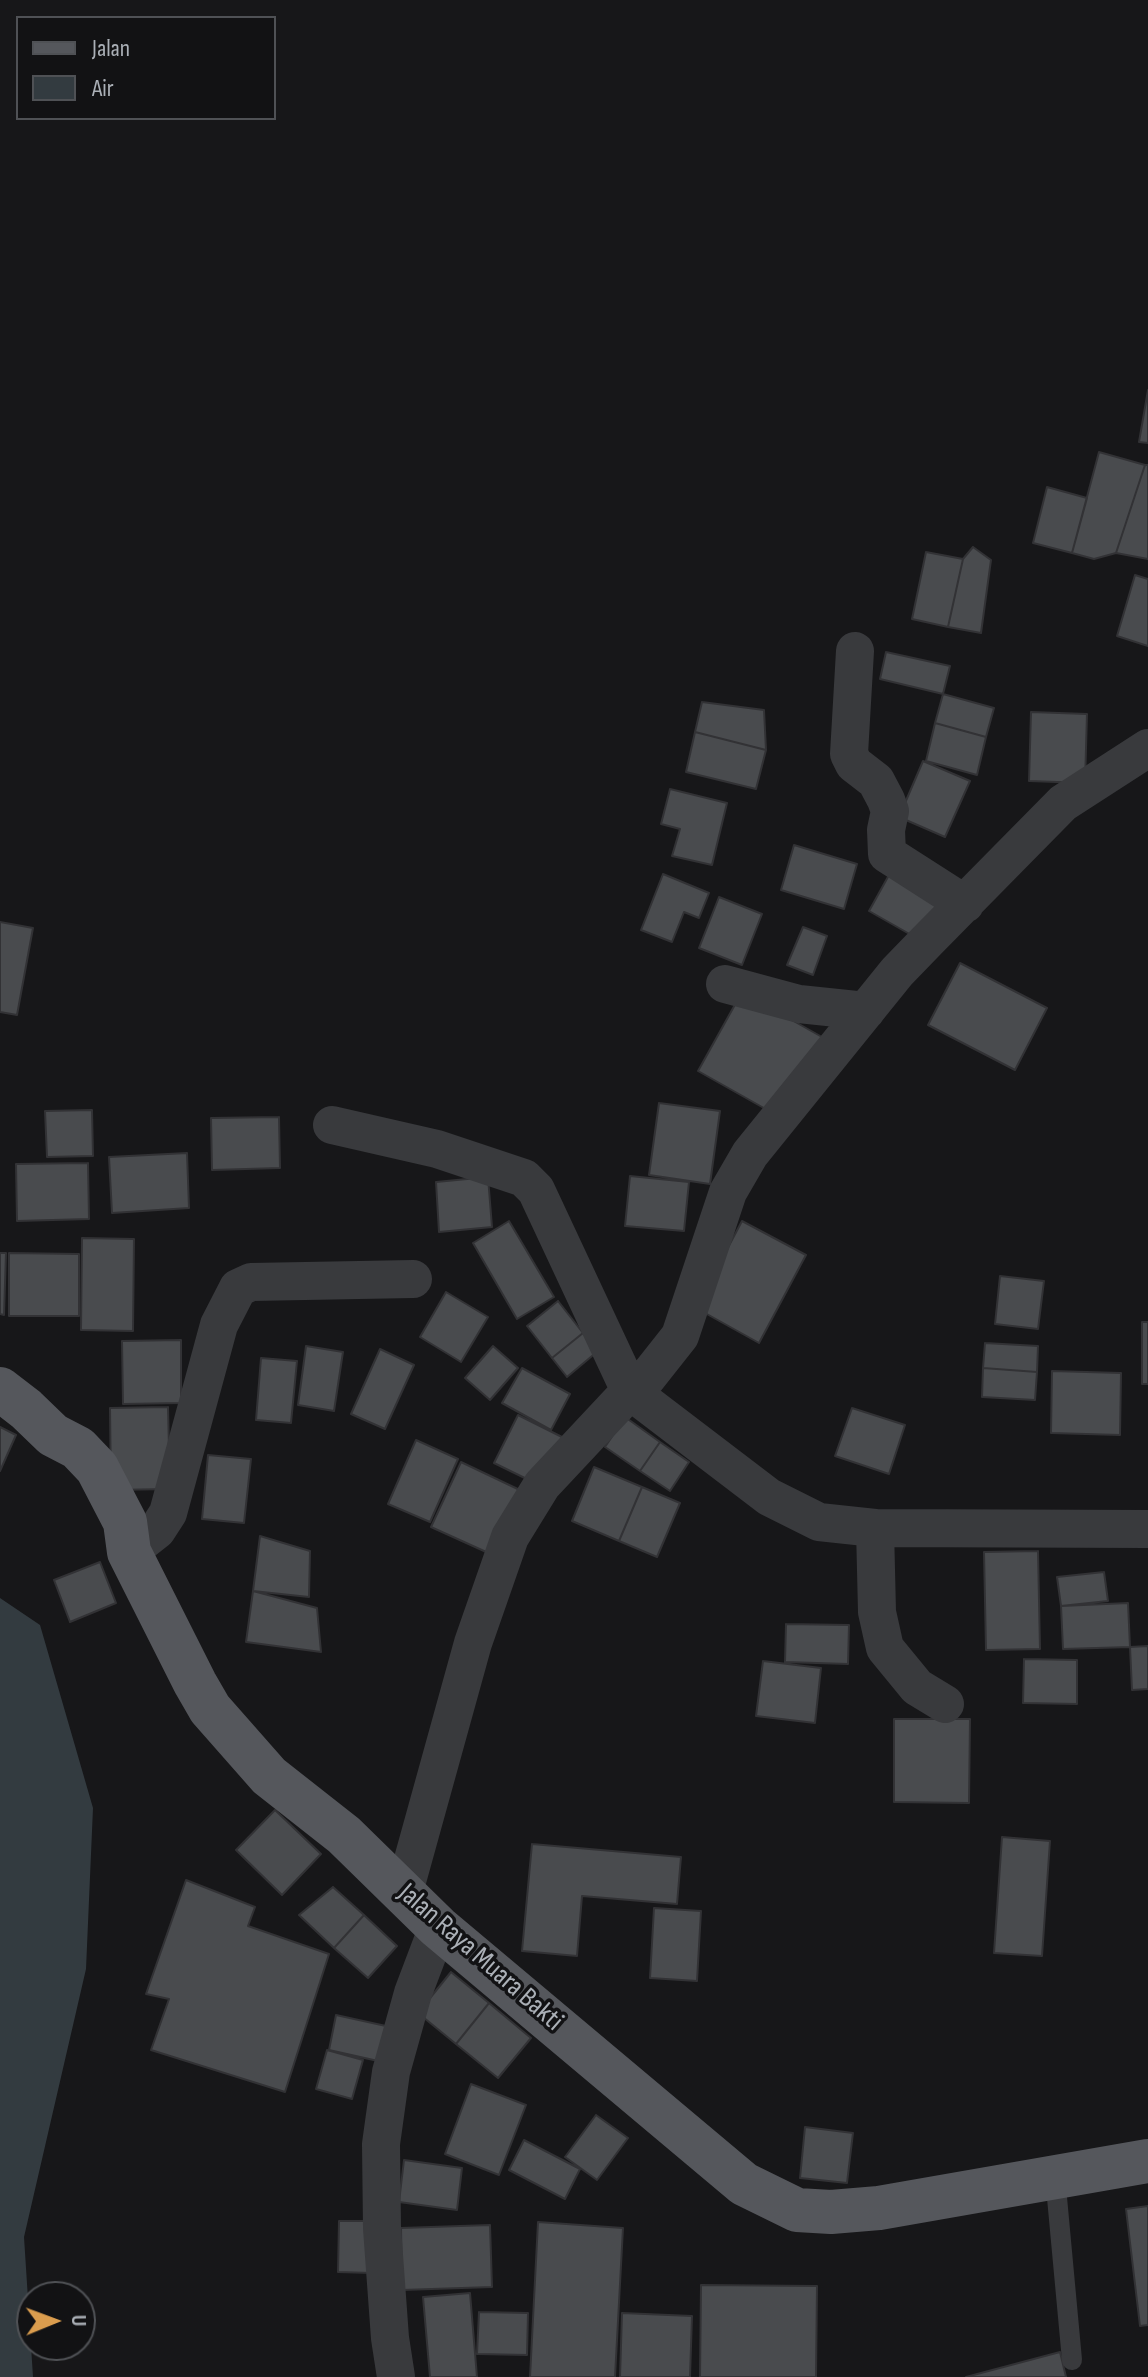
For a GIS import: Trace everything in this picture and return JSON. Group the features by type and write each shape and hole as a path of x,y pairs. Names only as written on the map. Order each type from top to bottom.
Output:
{"main road":[{"name":"Jalan Raya Muara Bakti","path":"0,1389 53,1435 78,1448 97,1468 125,1522 129,1552 210,1709 269,1776 344,1835 438,1927 744,2184 797,2210 831,2212 879,2208 1148,2161"}],"street":[{"path":"855,651 849,754 854,764 876,781 886,800 890,811 886,830 887,854 965,904"},
{"path":"404,1892 473,1643 510,1537 542,1485 638,1385 680,1336 728,1192 750,1154 897,972 1063,803 1148,748"},
{"path":"725,984 799,1004 866,1011"},
{"path":"332,1125 437,1149 524,1178 536,1190 638,1385 712,1456 769,1497 819,1522 875,1528 1148,1529"},
{"path":"129,1552 157,1530 168,1513 219,1325 238,1288 251,1282 413,1279"},
{"path":"875,1528 877,1612 885,1648 917,1687 945,1704"},
{"path":"396,2377 382,2228 381,2144 391,2072 413,1993 438,1927"}],"lane":[{"path":"1055,2176 1072,2360"}],"water":[{"path":"0,1598 40,1625 93,1808 86,1969 24,2237 27,2281 16,2281 16,2361 32,2361 33,2377 0,2377"}],"building":[{"path":"1148,390 1148,443 1139,442"},
{"path":"1099,452 1145,465 1116,553 1094,559 1072,553"},
{"path":"1145,465 1148,465 1148,559 1116,553"},
{"path":"1047,487 1087,498 1072,553 1033,543"},
{"path":"973,547 991,560 981,633 948,627 963,559"},
{"path":"926,552 963,559 948,627 912,619"},
{"path":"1135,575 1148,579 1148,646 1117,636"},
{"path":"886,652 950,666 943,694 880,679"},
{"path":"943,694 994,708 986,737 935,723"},
{"path":"702,702 764,710 766,750 695,732"},
{"path":"1031,712 1087,714 1085,783 1029,781"},
{"path":"935,723 986,737 977,775 926,761"},
{"path":"695,732 766,750 756,789 686,772"},
{"path":"923,761 970,781 945,837 899,817"},
{"path":"670,789 727,803 712,865 672,856 680,829 661,824"},
{"path":"794,845 857,864 844,909 781,890"},
{"path":"894,866 945,896 920,940 869,911"},
{"path":"663,874 709,893 699,918 684,912 672,942 641,930"},
{"path":"719,897 762,914 742,965 699,948"},
{"path":"0,922 33,928 17,1015 0,1012"},
{"path":"803,927 827,936 813,975 787,965"},
{"path":"960,963 1047,1008 1015,1070 928,1025"},
{"path":"742,992 822,1037 778,1116 698,1071"},
{"path":"659,1103 720,1111 710,1184 649,1175"},
{"path":"92,1110 93,1156 47,1157 45,1111"},
{"path":"279,1117 280,1168 212,1170 211,1118"},
{"path":"187,1153 189,1208 112,1213 109,1157"},
{"path":"88,1163 89,1219 17,1221 16,1164"},
{"path":"630,1176 689,1182 684,1231 625,1226"},
{"path":"488,1177 492,1227 439,1232 436,1182"},
{"path":"509,1221 554,1297 517,1319 473,1243"},
{"path":"742,1221 806,1255 759,1343 696,1308"},
{"path":"82,1238 134,1239 133,1331 81,1330"},
{"path":"0,1253 6,1253 4,1315 0,1314"},
{"path":"9,1253 79,1254 79,1316 9,1316"},
{"path":"1000,1276 1044,1281 1038,1329 995,1324"},
{"path":"446,1292 488,1317 461,1362 420,1337"},
{"path":"558,1301 583,1333 552,1358 527,1326"},
{"path":"1142,1322 1148,1322 1148,1384 1142,1384"},
{"path":"583,1333 598,1351 567,1377 552,1358"},
{"path":"181,1340 181,1403 123,1404 122,1341"},
{"path":"985,1343 1038,1346 1037,1372 983,1368"},
{"path":"306,1346 343,1352 334,1411 298,1405"},
{"path":"493,1346 518,1368 490,1400 465,1378"},
{"path":"380,1349 414,1365 385,1429 351,1414"},
{"path":"261,1358 297,1361 291,1423 256,1420"},
{"path":"522,1368 570,1394 551,1430 502,1403"},
{"path":"983,1368 1037,1372 1035,1400 982,1397"},
{"path":"1052,1371 1121,1373 1120,1435 1051,1433"},
{"path":"168,1407 170,1489 111,1490 110,1408"},
{"path":"852,1408 905,1425 889,1474 835,1456"},
{"path":"518,1415 562,1437 539,1485 494,1463"},
{"path":"625,1417 660,1442 640,1471 605,1447"},
{"path":"0,1427 16,1435 0,1471"},
{"path":"416,1440 458,1459 430,1522 388,1504"},
{"path":"660,1442 689,1462 670,1491 640,1471"},
{"path":"208,1455 251,1459 244,1523 202,1519"},
{"path":"461,1462 524,1492 495,1556 431,1527"},
{"path":"594,1467 642,1487 619,1541 572,1521"},
{"path":"642,1487 680,1503 657,1557 619,1541"},
{"path":"260,1536 310,1551 309,1597 253,1591"},
{"path":"1038,1551 1040,1649 986,1650 984,1552"},
{"path":"100,1562 116,1603 70,1622 54,1580"},
{"path":"1104,1572 1108,1601 1061,1606 1057,1577"},
{"path":"253,1591 317,1608 321,1652 246,1642"},
{"path":"1128,1603 1130,1647 1063,1649 1061,1606"},
{"path":"786,1624 849,1625 848,1664 785,1662"},
{"path":"1148,1646 1148,1689 1132,1690 1130,1647"},
{"path":"1024,1659 1077,1660 1077,1704 1023,1703"},
{"path":"763,1661 821,1668 815,1723 756,1716"},
{"path":"894,1719 970,1719 969,1803 894,1802"},
{"path":"275,1810 321,1854 282,1895 236,1850"},
{"path":"1002,1837 1050,1841 1042,1956 994,1953"},
{"path":"532,1844 681,1857 677,1904 582,1896 577,1956 522,1951"},
{"path":"186,1880 255,1907 248,1926 329,1954 285,2092 151,2050 169,1999 146,1994"},
{"path":"333,1887 364,1915 334,1948 299,1915"},
{"path":"654,1908 701,1911 697,1981 650,1978"},
{"path":"364,1915 397,1946 368,1978 334,1948"},
{"path":"451,1972 489,2003 456,2044 418,2013"},
{"path":"489,2003 531,2038 498,2078 456,2044"},
{"path":"336,2015 386,2026 378,2061 329,2050"},
{"path":"327,2050 363,2060 352,2099 316,2089"},
{"path":"471,2084 526,2105 499,2175 445,2154"},
{"path":"596,2115 628,2138 597,2180 565,2157"},
{"path":"805,2127 853,2133 847,2183 800,2178"},
{"path":"524,2140 580,2169 565,2199 509,2170"},
{"path":"404,2160 462,2168 457,2210 399,2202"},
{"path":"1148,2206 1148,2325 1140,2326 1126,2209"},
{"path":"339,2221 372,2221 371,2273 338,2272"},
{"path":"538,2222 623,2228 615,2377 530,2377"},
{"path":"490,2225 492,2287 402,2290 401,2228"},
{"path":"701,2285 817,2286 816,2377 700,2377"},
{"path":"470,2293 477,2377 430,2377 423,2297"},
{"path":"479,2312 528,2313 527,2355 477,2354"},
{"path":"622,2313 692,2316 690,2377 620,2377"},
{"path":"1060,2352 1066,2377 966,2377"}]}
